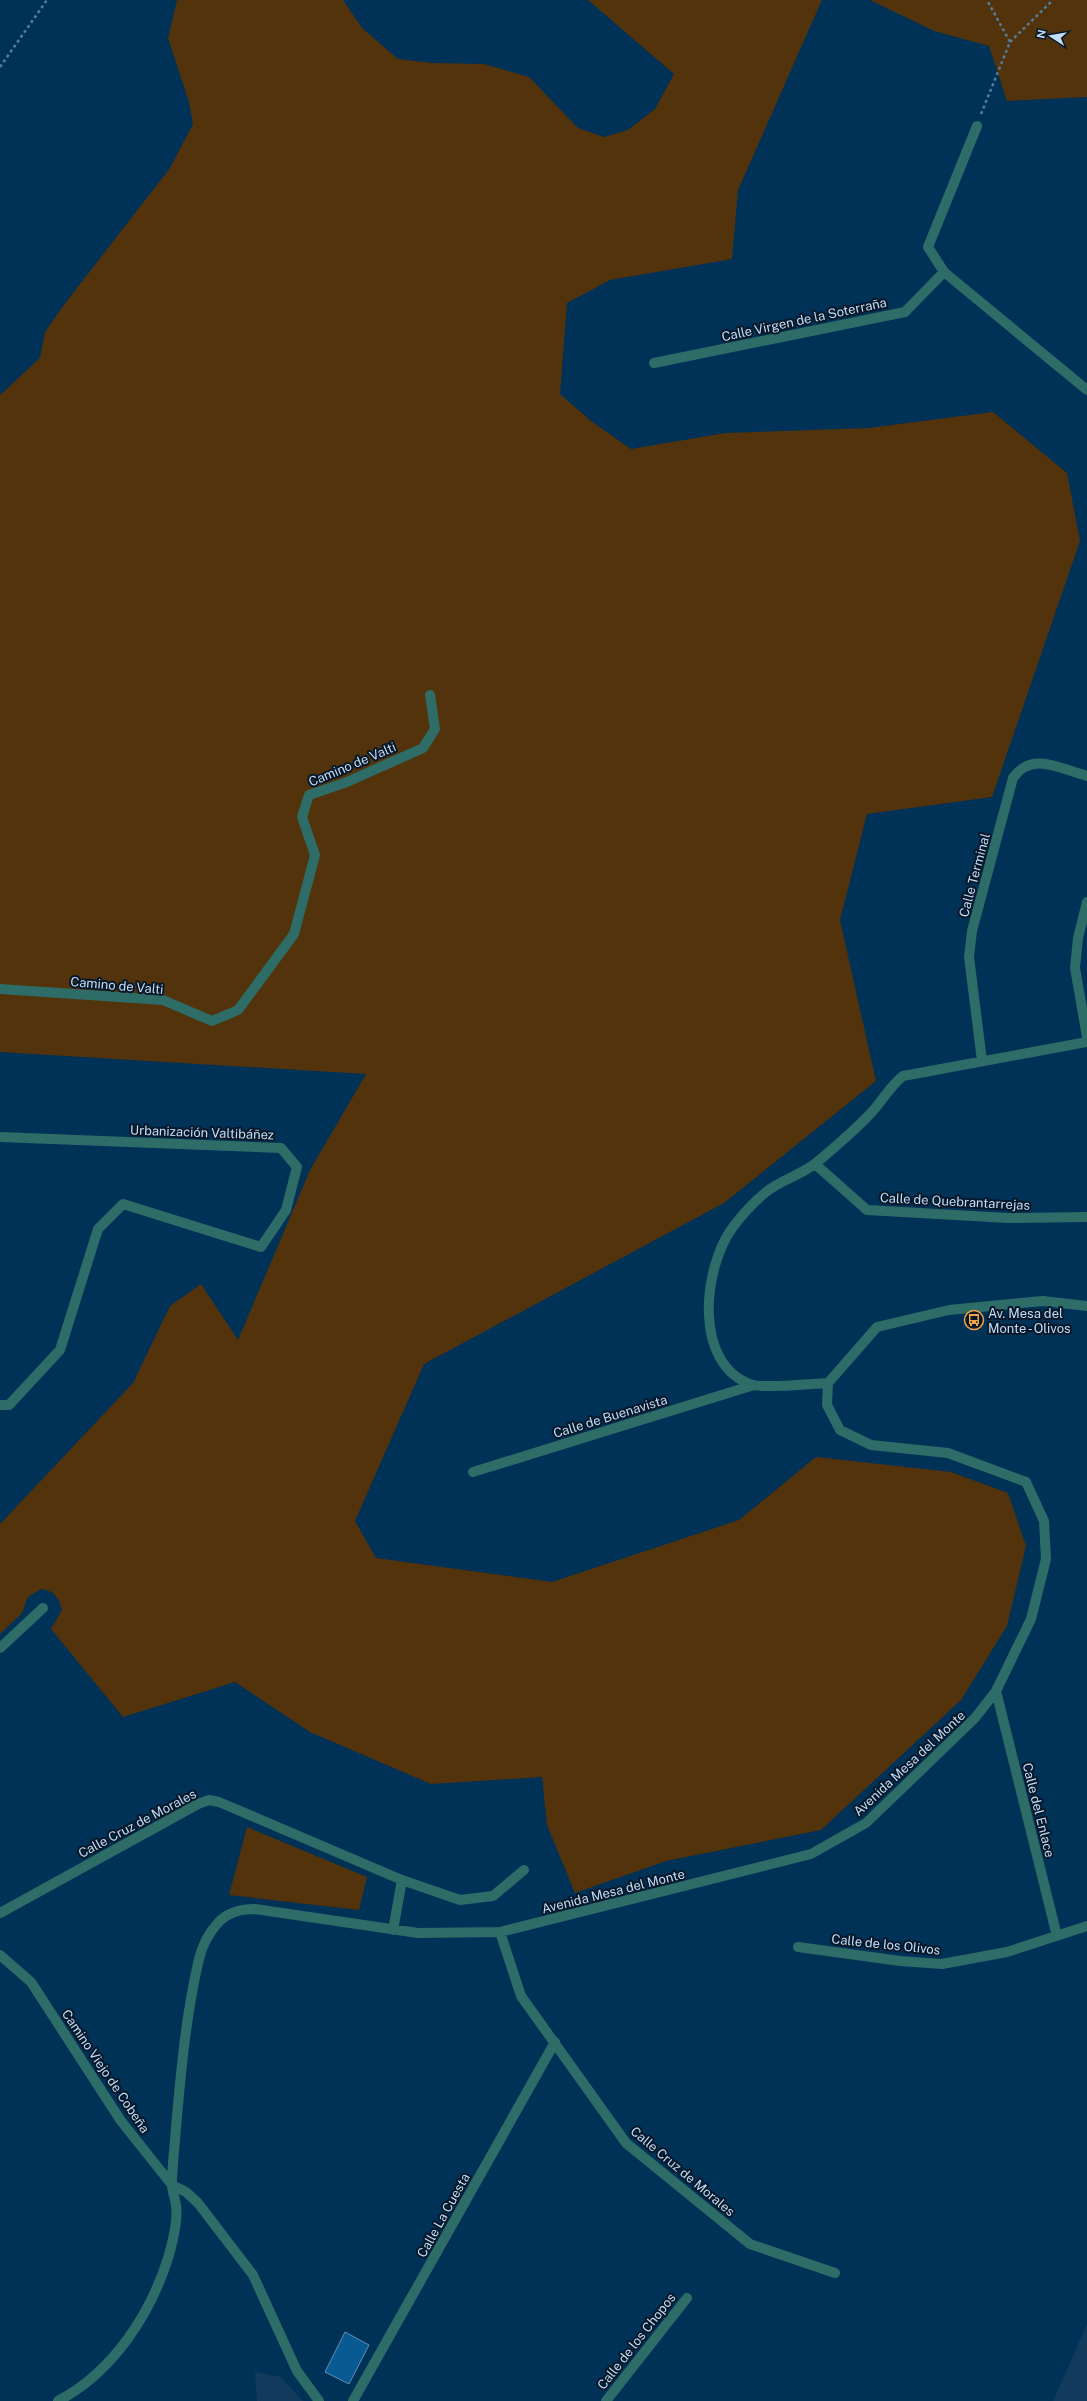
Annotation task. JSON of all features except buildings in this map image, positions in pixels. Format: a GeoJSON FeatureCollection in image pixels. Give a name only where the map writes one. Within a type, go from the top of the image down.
{"type":"FeatureCollection","features":[{"type":"Feature","properties":{"kind":"street"},"geometry":{"type":"LineString","coordinates":[[977,126],[928,247],[944,272],[1087,390]]}},
{"type":"Feature","properties":{"kind":"street","name":"Calle Virgen de la Soterraña"},"geometry":{"type":"LineString","coordinates":[[654,363],[905,312],[944,272]]}},
{"type":"Feature","properties":{"kind":"street","name":"Camino de Valti"},"geometry":{"type":"LineString","coordinates":[[0,989],[162,1000],[212,1021],[238,1010],[294,934],[315,855],[302,817],[309,795],[347,782],[423,748],[435,729],[430,695]]}},
{"type":"Feature","properties":{"kind":"street","name":"Calle Terminal"},"geometry":{"type":"LineString","coordinates":[[982,1061],[969,957],[972,931],[1013,778],[1020,769],[1028,764],[1037,762],[1087,776]]}},
{"type":"Feature","properties":{"kind":"street"},"geometry":{"type":"LineString","coordinates":[[1087,902],[1078,938],[1075,968],[1087,1037]]}},
{"type":"Feature","properties":{"kind":"street"},"geometry":{"type":"LineString","coordinates":[[1087,1042],[903,1076],[893,1084],[870,1114],[815,1164],[766,1192],[733,1227],[718,1253],[710,1288],[708,1320],[720,1359],[738,1377],[754,1385],[828,1383],[877,1327],[949,1310],[1042,1301],[1087,1306]]}},
{"type":"Feature","properties":{"kind":"street","name":"Urbanización Valtibáñez"},"geometry":{"type":"LineString","coordinates":[[0,1137],[281,1148],[297,1167],[286,1210],[262,1247],[123,1204],[98,1228],[60,1350],[9,1405],[0,1405]]}},
{"type":"Feature","properties":{"kind":"street","name":"Calle de Quebrantarrejas"},"geometry":{"type":"LineString","coordinates":[[815,1164],[867,1210],[1008,1218],[1087,1217]]}},
{"type":"Feature","properties":{"kind":"street","name":"Avenida Mesa del Monte"},"geometry":{"type":"LineString","coordinates":[[172,2184],[181,2067],[200,1958],[217,1924],[228,1914],[241,1909],[255,1908],[418,1933],[500,1932],[811,1854],[866,1823],[975,1718],[996,1691],[1031,1619],[1046,1559],[1044,1521],[1026,1482],[948,1453],[871,1445],[840,1430],[827,1405],[828,1383]]}},
{"type":"Feature","properties":{"kind":"street","name":"Calle de Buenavista"},"geometry":{"type":"LineString","coordinates":[[473,1472],[754,1385]]}},
{"type":"Feature","properties":{"kind":"street"},"geometry":{"type":"LineString","coordinates":[[0,1648],[43,1608]]}},
{"type":"Feature","properties":{"kind":"street","name":"Calle del Enlace"},"geometry":{"type":"LineString","coordinates":[[996,1691],[1057,1936]]}},
{"type":"Feature","properties":{"kind":"street","name":"Calle Cruz de Morales"},"geometry":{"type":"LineString","coordinates":[[0,1913],[198,1804],[209,1800],[219,1802],[402,1880],[460,1900],[493,1896],[524,1870]]}},
{"type":"Feature","properties":{"kind":"street"},"geometry":{"type":"LineString","coordinates":[[393,1930],[402,1880]]}},
{"type":"Feature","properties":{"kind":"street","name":"Calle de los Olivos"},"geometry":{"type":"LineString","coordinates":[[798,1947],[900,1961],[942,1964],[1007,1952],[1087,1926]]}},
{"type":"Feature","properties":{"kind":"street","name":"Calle Cruz de Morales"},"geometry":{"type":"LineString","coordinates":[[500,1932],[521,1996],[626,2143],[750,2244],[835,2273]]}},
{"type":"Feature","properties":{"kind":"street","name":"Camino Viejo de Cobeña"},"geometry":{"type":"LineString","coordinates":[[0,1955],[31,1982],[121,2121],[172,2184],[186,2192],[198,2203],[253,2275],[297,2371],[319,2401]]}},
{"type":"Feature","properties":{"kind":"street","name":"Calle La Cuesta"},"geometry":{"type":"LineString","coordinates":[[353,2401],[555,2042]]}},
{"type":"Feature","properties":{"kind":"street"},"geometry":{"type":"LineString","coordinates":[[58,2401],[83,2385],[110,2362],[138,2323],[157,2286],[169,2255],[176,2220],[176,2205],[172,2184]]}},
{"type":"Feature","properties":{"kind":"street","name":"Calle de los Chopos"},"geometry":{"type":"LineString","coordinates":[[606,2401],[687,2298]]}},
{"type":"Feature","properties":{"kind":"path"},"geometry":{"type":"LineString","coordinates":[[0,68],[47,0]]}},
{"type":"Feature","properties":{"kind":"path"},"geometry":{"type":"LineString","coordinates":[[987,0],[1010,42]]}},
{"type":"Feature","properties":{"kind":"path"},"geometry":{"type":"LineString","coordinates":[[977,126],[1010,42],[1054,0]]}},
{"type":"Feature","properties":{"kind":"shaded area"},"geometry":{"type":"Polygon","coordinates":[[[177,0],[343,0],[362,28],[398,59],[433,63],[484,64],[529,77],[578,128],[604,137],[628,130],[655,109],[674,74],[588,0],[822,0],[738,190],[732,259],[610,280],[567,303],[560,394],[591,421],[631,449],[725,433],[869,428],[993,412],[1067,473],[1080,541],[992,797],[867,814],[840,920],[876,1081],[724,1203],[424,1364],[355,1521],[376,1558],[552,1582],[739,1520],[816,1457],[951,1472],[1008,1493],[1026,1546],[1007,1626],[961,1700],[821,1830],[666,1861],[575,1893],[547,1825],[542,1777],[431,1784],[310,1732],[235,1682],[123,1717],[51,1629],[62,1610],[55,1595],[46,1590],[41,1589],[28,1597],[22,1613],[0,1634],[0,1524],[133,1383],[170,1306],[201,1284],[238,1340],[310,1170],[366,1074],[0,1052],[0,395],[40,358],[45,332],[63,306],[170,168],[193,124],[189,102],[168,38],[177,0]]]}},
{"type":"Feature","properties":{"kind":"shaded area"},"geometry":{"type":"Polygon","coordinates":[[[870,0],[1087,0],[1087,97],[1007,101],[989,46],[934,31],[870,0]]]}},
{"type":"Feature","properties":{"kind":"shaded area"},"geometry":{"type":"Polygon","coordinates":[[[247,1827],[367,1877],[359,1910],[229,1895],[247,1827]]]}},
{"type":"Feature","properties":{"kind":"shaded area"},"geometry":{"type":"Polygon","coordinates":[[[1087,2324],[1087,2401],[1053,2401],[1087,2324]]]}},
{"type":"Feature","properties":{"kind":"shaded area"},"geometry":{"type":"Polygon","coordinates":[[[255,2372],[281,2377],[303,2401],[257,2401],[255,2372]]]}},
{"type":"Feature","properties":{"kind":"place","name":"Av. Mesa del Monte - Olivos"},"geometry":{"type":"Point","coordinates":[974,1320]}}]}
